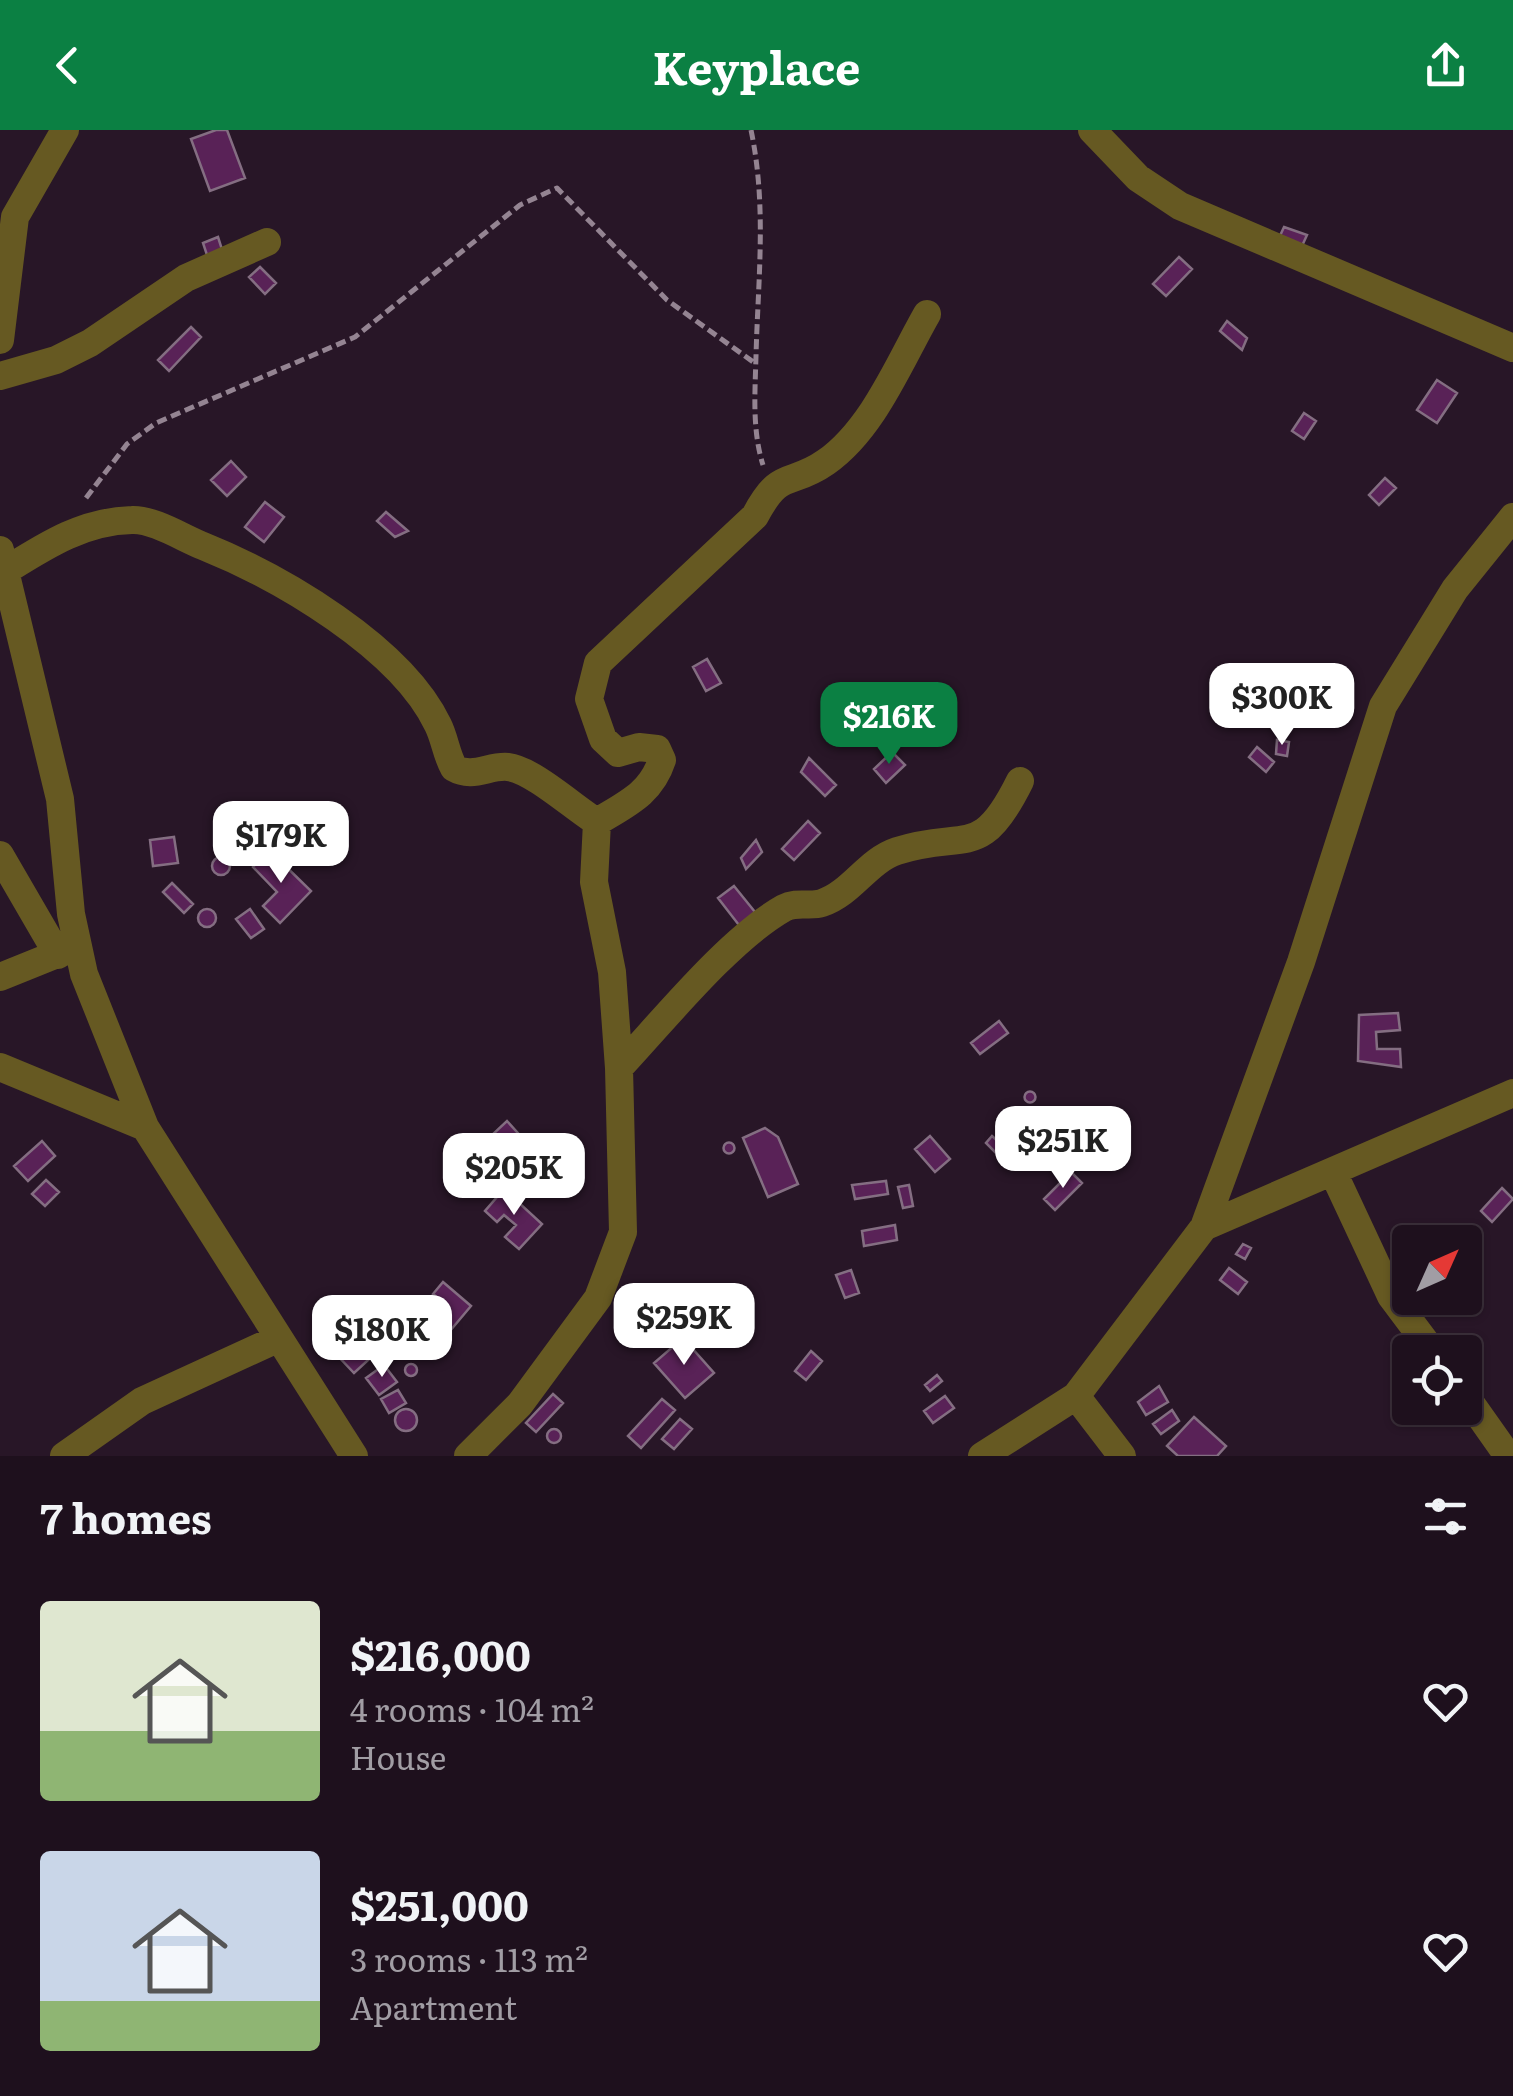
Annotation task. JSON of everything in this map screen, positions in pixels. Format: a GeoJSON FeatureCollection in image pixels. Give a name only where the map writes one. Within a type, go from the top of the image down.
{"type":"FeatureCollection","features":[{"type":"Feature","properties":{"kind":"street"},"geometry":{"type":"LineString","coordinates":[[0,340],[15,217],[65,130]]}},
{"type":"Feature","properties":{"kind":"street"},"geometry":{"type":"LineString","coordinates":[[1092,130],[1138,178],[1180,206],[1513,348]]}},
{"type":"Feature","properties":{"kind":"street"},"geometry":{"type":"LineString","coordinates":[[0,376],[56,360],[90,343],[186,278],[268,242]]}},
{"type":"Feature","properties":{"kind":"street"},"geometry":{"type":"LineString","coordinates":[[597,822],[644,794],[656,779],[662,760],[658,749],[639,747],[618,753],[603,739],[590,699],[598,663],[754,516],[770,487],[826,462],[865,423],[927,314]]}},
{"type":"Feature","properties":{"kind":"street"},"geometry":{"type":"LineString","coordinates":[[982,1456],[1076,1396],[1204,1226],[1301,962],[1383,706],[1454,589],[1513,517]]}},
{"type":"Feature","properties":{"kind":"street"},"geometry":{"type":"LineString","coordinates":[[68,950],[60,799],[3,561],[99,523],[137,519],[258,568],[361,636],[413,690],[438,724],[454,768],[463,773],[508,767],[534,778],[597,822]]}},
{"type":"Feature","properties":{"kind":"street"},"geometry":{"type":"LineString","coordinates":[[619,1068],[710,969],[785,908],[801,902],[819,904],[864,876],[876,860],[900,850],[978,836],[1002,818],[1020,781]]}},
{"type":"Feature","properties":{"kind":"street"},"geometry":{"type":"LineString","coordinates":[[468,1456],[520,1404],[598,1298],[623,1232],[612,972],[594,882],[597,822]]}},
{"type":"Feature","properties":{"kind":"street"},"geometry":{"type":"LineString","coordinates":[[0,855],[84,974],[146,1126],[354,1456]]}},
{"type":"Feature","properties":{"kind":"street"},"geometry":{"type":"LineString","coordinates":[[0,976],[68,950]]}},
{"type":"Feature","properties":{"kind":"street"},"geometry":{"type":"LineString","coordinates":[[0,1067],[146,1126]]}},
{"type":"Feature","properties":{"kind":"street"},"geometry":{"type":"LineString","coordinates":[[1204,1226],[1513,1093]]}},
{"type":"Feature","properties":{"kind":"street"},"geometry":{"type":"LineString","coordinates":[[1333,1172],[1391,1296],[1420,1335]]}},
{"type":"Feature","properties":{"kind":"street"},"geometry":{"type":"LineString","coordinates":[[64,1456],[142,1401],[277,1339]]}},
{"type":"Feature","properties":{"kind":"street"},"geometry":{"type":"LineString","coordinates":[[1076,1396],[1122,1456]]}},
{"type":"Feature","properties":{"kind":"street"},"geometry":{"type":"LineString","coordinates":[[1482,1419],[1508,1456]]}},
{"type":"Feature","properties":{"kind":"path"},"geometry":{"type":"LineString","coordinates":[[751,130],[760,174],[762,230],[755,428],[770,487]]}},
{"type":"Feature","properties":{"kind":"path"},"geometry":{"type":"LineString","coordinates":[[66,536],[94,483],[127,444],[156,423],[355,337],[542,192],[558,188],[667,300],[756,364]]}},
{"type":"Feature","properties":{"kind":"building"},"geometry":{"type":"Polygon","coordinates":[[[227,130],[245,178],[210,191],[191,139],[227,130]]]}},
{"type":"Feature","properties":{"kind":"building"},"geometry":{"type":"Polygon","coordinates":[[[1284,227],[1307,235],[1302,246],[1279,238],[1284,227]]]}},
{"type":"Feature","properties":{"kind":"building"},"geometry":{"type":"Polygon","coordinates":[[[218,237],[225,259],[210,264],[203,243],[218,237]]]}},
{"type":"Feature","properties":{"kind":"building"},"geometry":{"type":"Polygon","coordinates":[[[1179,257],[1192,269],[1166,296],[1153,284],[1179,257]]]}},
{"type":"Feature","properties":{"kind":"building"},"geometry":{"type":"Polygon","coordinates":[[[260,267],[276,283],[265,294],[249,277],[260,267]]]}},
{"type":"Feature","properties":{"kind":"building"},"geometry":{"type":"Polygon","coordinates":[[[1227,321],[1247,338],[1242,350],[1220,331],[1227,321]]]}},
{"type":"Feature","properties":{"kind":"building"},"geometry":{"type":"Polygon","coordinates":[[[191,327],[201,337],[169,371],[158,360],[191,327]]]}},
{"type":"Feature","properties":{"kind":"building"},"geometry":{"type":"Polygon","coordinates":[[[1437,380],[1457,393],[1437,423],[1417,410],[1437,380]]]}},
{"type":"Feature","properties":{"kind":"building"},"geometry":{"type":"Polygon","coordinates":[[[1304,413],[1316,421],[1304,439],[1292,431],[1304,413]]]}},
{"type":"Feature","properties":{"kind":"building"},"geometry":{"type":"Polygon","coordinates":[[[231,461],[246,477],[227,496],[211,480],[231,461]]]}},
{"type":"Feature","properties":{"kind":"building"},"geometry":{"type":"Polygon","coordinates":[[[1385,478],[1396,488],[1379,505],[1369,495],[1385,478]]]}},
{"type":"Feature","properties":{"kind":"building"},"geometry":{"type":"Polygon","coordinates":[[[265,502],[284,517],[264,542],[245,527],[265,502]]]}},
{"type":"Feature","properties":{"kind":"building"},"geometry":{"type":"Polygon","coordinates":[[[386,512],[408,531],[395,537],[377,521],[386,512]]]}},
{"type":"Feature","properties":{"kind":"building"},"geometry":{"type":"Polygon","coordinates":[[[707,659],[721,683],[706,691],[693,667],[707,659]]]}},
{"type":"Feature","properties":{"kind":"building"},"geometry":{"type":"Polygon","coordinates":[[[1277,740],[1289,742],[1287,756],[1276,754],[1277,740]]]}},
{"type":"Feature","properties":{"kind":"building"},"geometry":{"type":"Polygon","coordinates":[[[1257,747],[1274,762],[1266,772],[1249,757],[1257,747]]]}},
{"type":"Feature","properties":{"kind":"building"},"geometry":{"type":"Polygon","coordinates":[[[892,752],[905,765],[886,783],[874,769],[892,752]]]}},
{"type":"Feature","properties":{"kind":"building"},"geometry":{"type":"Polygon","coordinates":[[[809,758],[836,785],[825,796],[801,772],[809,758]]]}},
{"type":"Feature","properties":{"kind":"building"},"geometry":{"type":"Polygon","coordinates":[[[808,821],[820,833],[794,860],[782,849],[808,821]]]}},
{"type":"Feature","properties":{"kind":"building"},"geometry":{"type":"Polygon","coordinates":[[[174,837],[178,863],[153,866],[150,840],[174,837]]]}},
{"type":"Feature","properties":{"kind":"building"},"geometry":{"type":"Polygon","coordinates":[[[756,840],[762,852],[746,869],[741,858],[756,840]]]}},
{"type":"Feature","properties":{"kind":"building"},"geometry":{"type":"Polygon","coordinates":[[[269,850],[311,891],[280,923],[263,906],[277,892],[253,867],[269,850]]]}},
{"type":"Feature","properties":{"kind":"building"},"geometry":{"type":"Polygon","coordinates":[[[221,857],[230,866],[221,875],[212,866],[221,857]]]}},
{"type":"Feature","properties":{"kind":"building"},"geometry":{"type":"Polygon","coordinates":[[[172,883],[193,904],[184,913],[163,892],[172,883]]]}},
{"type":"Feature","properties":{"kind":"building"},"geometry":{"type":"Polygon","coordinates":[[[734,886],[755,912],[742,929],[718,898],[734,886]]]}},
{"type":"Feature","properties":{"kind":"building"},"geometry":{"type":"Polygon","coordinates":[[[207,909],[216,918],[207,927],[198,918],[207,909]]]}},
{"type":"Feature","properties":{"kind":"building"},"geometry":{"type":"Polygon","coordinates":[[[250,909],[264,929],[251,938],[236,919],[250,909]]]}},
{"type":"Feature","properties":{"kind":"building"},"geometry":{"type":"Polygon","coordinates":[[[1398,1013],[1400,1030],[1376,1032],[1377,1049],[1400,1049],[1401,1067],[1358,1061],[1359,1015],[1398,1013]]]}},
{"type":"Feature","properties":{"kind":"building"},"geometry":{"type":"Polygon","coordinates":[[[999,1021],[1008,1033],[980,1054],[971,1043],[999,1021]]]}},
{"type":"Feature","properties":{"kind":"building"},"geometry":{"type":"Polygon","coordinates":[[[1030,1091],[1036,1097],[1030,1103],[1024,1097],[1030,1091]]]}},
{"type":"Feature","properties":{"kind":"building"},"geometry":{"type":"Polygon","coordinates":[[[1021,1115],[1033,1124],[1026,1134],[1014,1124],[1021,1115]]]}},
{"type":"Feature","properties":{"kind":"building"},"geometry":{"type":"Polygon","coordinates":[[[507,1121],[525,1141],[510,1156],[492,1135],[507,1121]]]}},
{"type":"Feature","properties":{"kind":"building"},"geometry":{"type":"Polygon","coordinates":[[[765,1128],[778,1137],[798,1184],[768,1197],[743,1138],[765,1128]]]}},
{"type":"Feature","properties":{"kind":"building"},"geometry":{"type":"Polygon","coordinates":[[[930,1136],[950,1159],[935,1172],[915,1149],[930,1136]]]}},
{"type":"Feature","properties":{"kind":"building"},"geometry":{"type":"Polygon","coordinates":[[[992,1136],[1001,1144],[995,1152],[986,1143],[992,1136]]]}},
{"type":"Feature","properties":{"kind":"building"},"geometry":{"type":"Polygon","coordinates":[[[42,1141],[55,1156],[28,1181],[14,1166],[42,1141]]]}},
{"type":"Feature","properties":{"kind":"building"},"geometry":{"type":"Polygon","coordinates":[[[729,1142],[735,1148],[729,1154],[723,1148],[729,1142]]]}},
{"type":"Feature","properties":{"kind":"building"},"geometry":{"type":"Polygon","coordinates":[[[1071,1172],[1082,1183],[1055,1210],[1044,1199],[1071,1172]]]}},
{"type":"Feature","properties":{"kind":"building"},"geometry":{"type":"Polygon","coordinates":[[[46,1180],[59,1192],[45,1206],[32,1194],[46,1180]]]}},
{"type":"Feature","properties":{"kind":"building"},"geometry":{"type":"Polygon","coordinates":[[[886,1181],[888,1194],[855,1199],[852,1185],[886,1181]]]}},
{"type":"Feature","properties":{"kind":"building"},"geometry":{"type":"Polygon","coordinates":[[[909,1185],[913,1206],[903,1208],[898,1187],[909,1185]]]}},
{"type":"Feature","properties":{"kind":"building"},"geometry":{"type":"Polygon","coordinates":[[[1502,1188],[1513,1199],[1492,1222],[1481,1211],[1502,1188]]]}},
{"type":"Feature","properties":{"kind":"building"},"geometry":{"type":"Polygon","coordinates":[[[504,1189],[542,1224],[519,1249],[505,1237],[516,1225],[504,1215],[497,1222],[485,1211],[504,1189]]]}},
{"type":"Feature","properties":{"kind":"building"},"geometry":{"type":"Polygon","coordinates":[[[895,1225],[897,1240],[864,1246],[862,1231],[895,1225]]]}},
{"type":"Feature","properties":{"kind":"building"},"geometry":{"type":"Polygon","coordinates":[[[1243,1244],[1251,1248],[1245,1259],[1236,1254],[1243,1244]]]}},
{"type":"Feature","properties":{"kind":"building"},"geometry":{"type":"Polygon","coordinates":[[[1229,1268],[1247,1282],[1238,1294],[1220,1280],[1229,1268]]]}},
{"type":"Feature","properties":{"kind":"building"},"geometry":{"type":"Polygon","coordinates":[[[851,1270],[859,1293],[845,1298],[836,1275],[851,1270]]]}},
{"type":"Feature","properties":{"kind":"building"},"geometry":{"type":"Polygon","coordinates":[[[443,1282],[471,1306],[444,1338],[431,1327],[449,1307],[433,1294],[443,1282]]]}},
{"type":"Feature","properties":{"kind":"building"},"geometry":{"type":"Polygon","coordinates":[[[646,1294],[669,1321],[651,1337],[627,1309],[646,1294]]]}},
{"type":"Feature","properties":{"kind":"building"},"geometry":{"type":"Polygon","coordinates":[[[372,1322],[389,1341],[354,1373],[337,1355],[372,1322]]]}},
{"type":"Feature","properties":{"kind":"building"},"geometry":{"type":"Polygon","coordinates":[[[683,1338],[714,1373],[685,1398],[654,1363],[683,1338]]]}},
{"type":"Feature","properties":{"kind":"building"},"geometry":{"type":"Polygon","coordinates":[[[811,1351],[822,1361],[806,1380],[795,1371],[811,1351]]]}},
{"type":"Feature","properties":{"kind":"building"},"geometry":{"type":"Polygon","coordinates":[[[411,1364],[417,1370],[411,1376],[405,1370],[411,1364]]]}},
{"type":"Feature","properties":{"kind":"building"},"geometry":{"type":"Polygon","coordinates":[[[384,1365],[397,1382],[379,1395],[366,1378],[384,1365]]]}},
{"type":"Feature","properties":{"kind":"building"},"geometry":{"type":"Polygon","coordinates":[[[937,1375],[942,1381],[930,1391],[925,1385],[937,1375]]]}},
{"type":"Feature","properties":{"kind":"building"},"geometry":{"type":"Polygon","coordinates":[[[1159,1386],[1168,1402],[1146,1415],[1138,1402],[1159,1386]]]}},
{"type":"Feature","properties":{"kind":"building"},"geometry":{"type":"Polygon","coordinates":[[[398,1390],[406,1403],[389,1413],[381,1399],[398,1390]]]}},
{"type":"Feature","properties":{"kind":"building"},"geometry":{"type":"Polygon","coordinates":[[[553,1394],[563,1403],[536,1432],[526,1423],[553,1394]]]}},
{"type":"Feature","properties":{"kind":"building"},"geometry":{"type":"Polygon","coordinates":[[[945,1396],[954,1408],[933,1423],[924,1411],[945,1396]]]}},
{"type":"Feature","properties":{"kind":"building"},"geometry":{"type":"Polygon","coordinates":[[[662,1399],[675,1410],[641,1448],[628,1436],[662,1399]]]}},
{"type":"Feature","properties":{"kind":"building"},"geometry":{"type":"Polygon","coordinates":[[[406,1409],[414,1412],[414,1428],[406,1431],[398,1428],[395,1420],[398,1412],[406,1409]]]}},
{"type":"Feature","properties":{"kind":"building"},"geometry":{"type":"Polygon","coordinates":[[[1172,1410],[1179,1421],[1161,1434],[1153,1424],[1172,1410]]]}},
{"type":"Feature","properties":{"kind":"building"},"geometry":{"type":"Polygon","coordinates":[[[1194,1417],[1226,1446],[1217,1456],[1178,1456],[1167,1446],[1194,1417]]]}},
{"type":"Feature","properties":{"kind":"building"},"geometry":{"type":"Polygon","coordinates":[[[680,1419],[692,1429],[674,1449],[662,1439],[680,1419]]]}},
{"type":"Feature","properties":{"kind":"building"},"geometry":{"type":"Polygon","coordinates":[[[554,1429],[561,1436],[554,1443],[547,1436],[554,1429]]]}}]}
